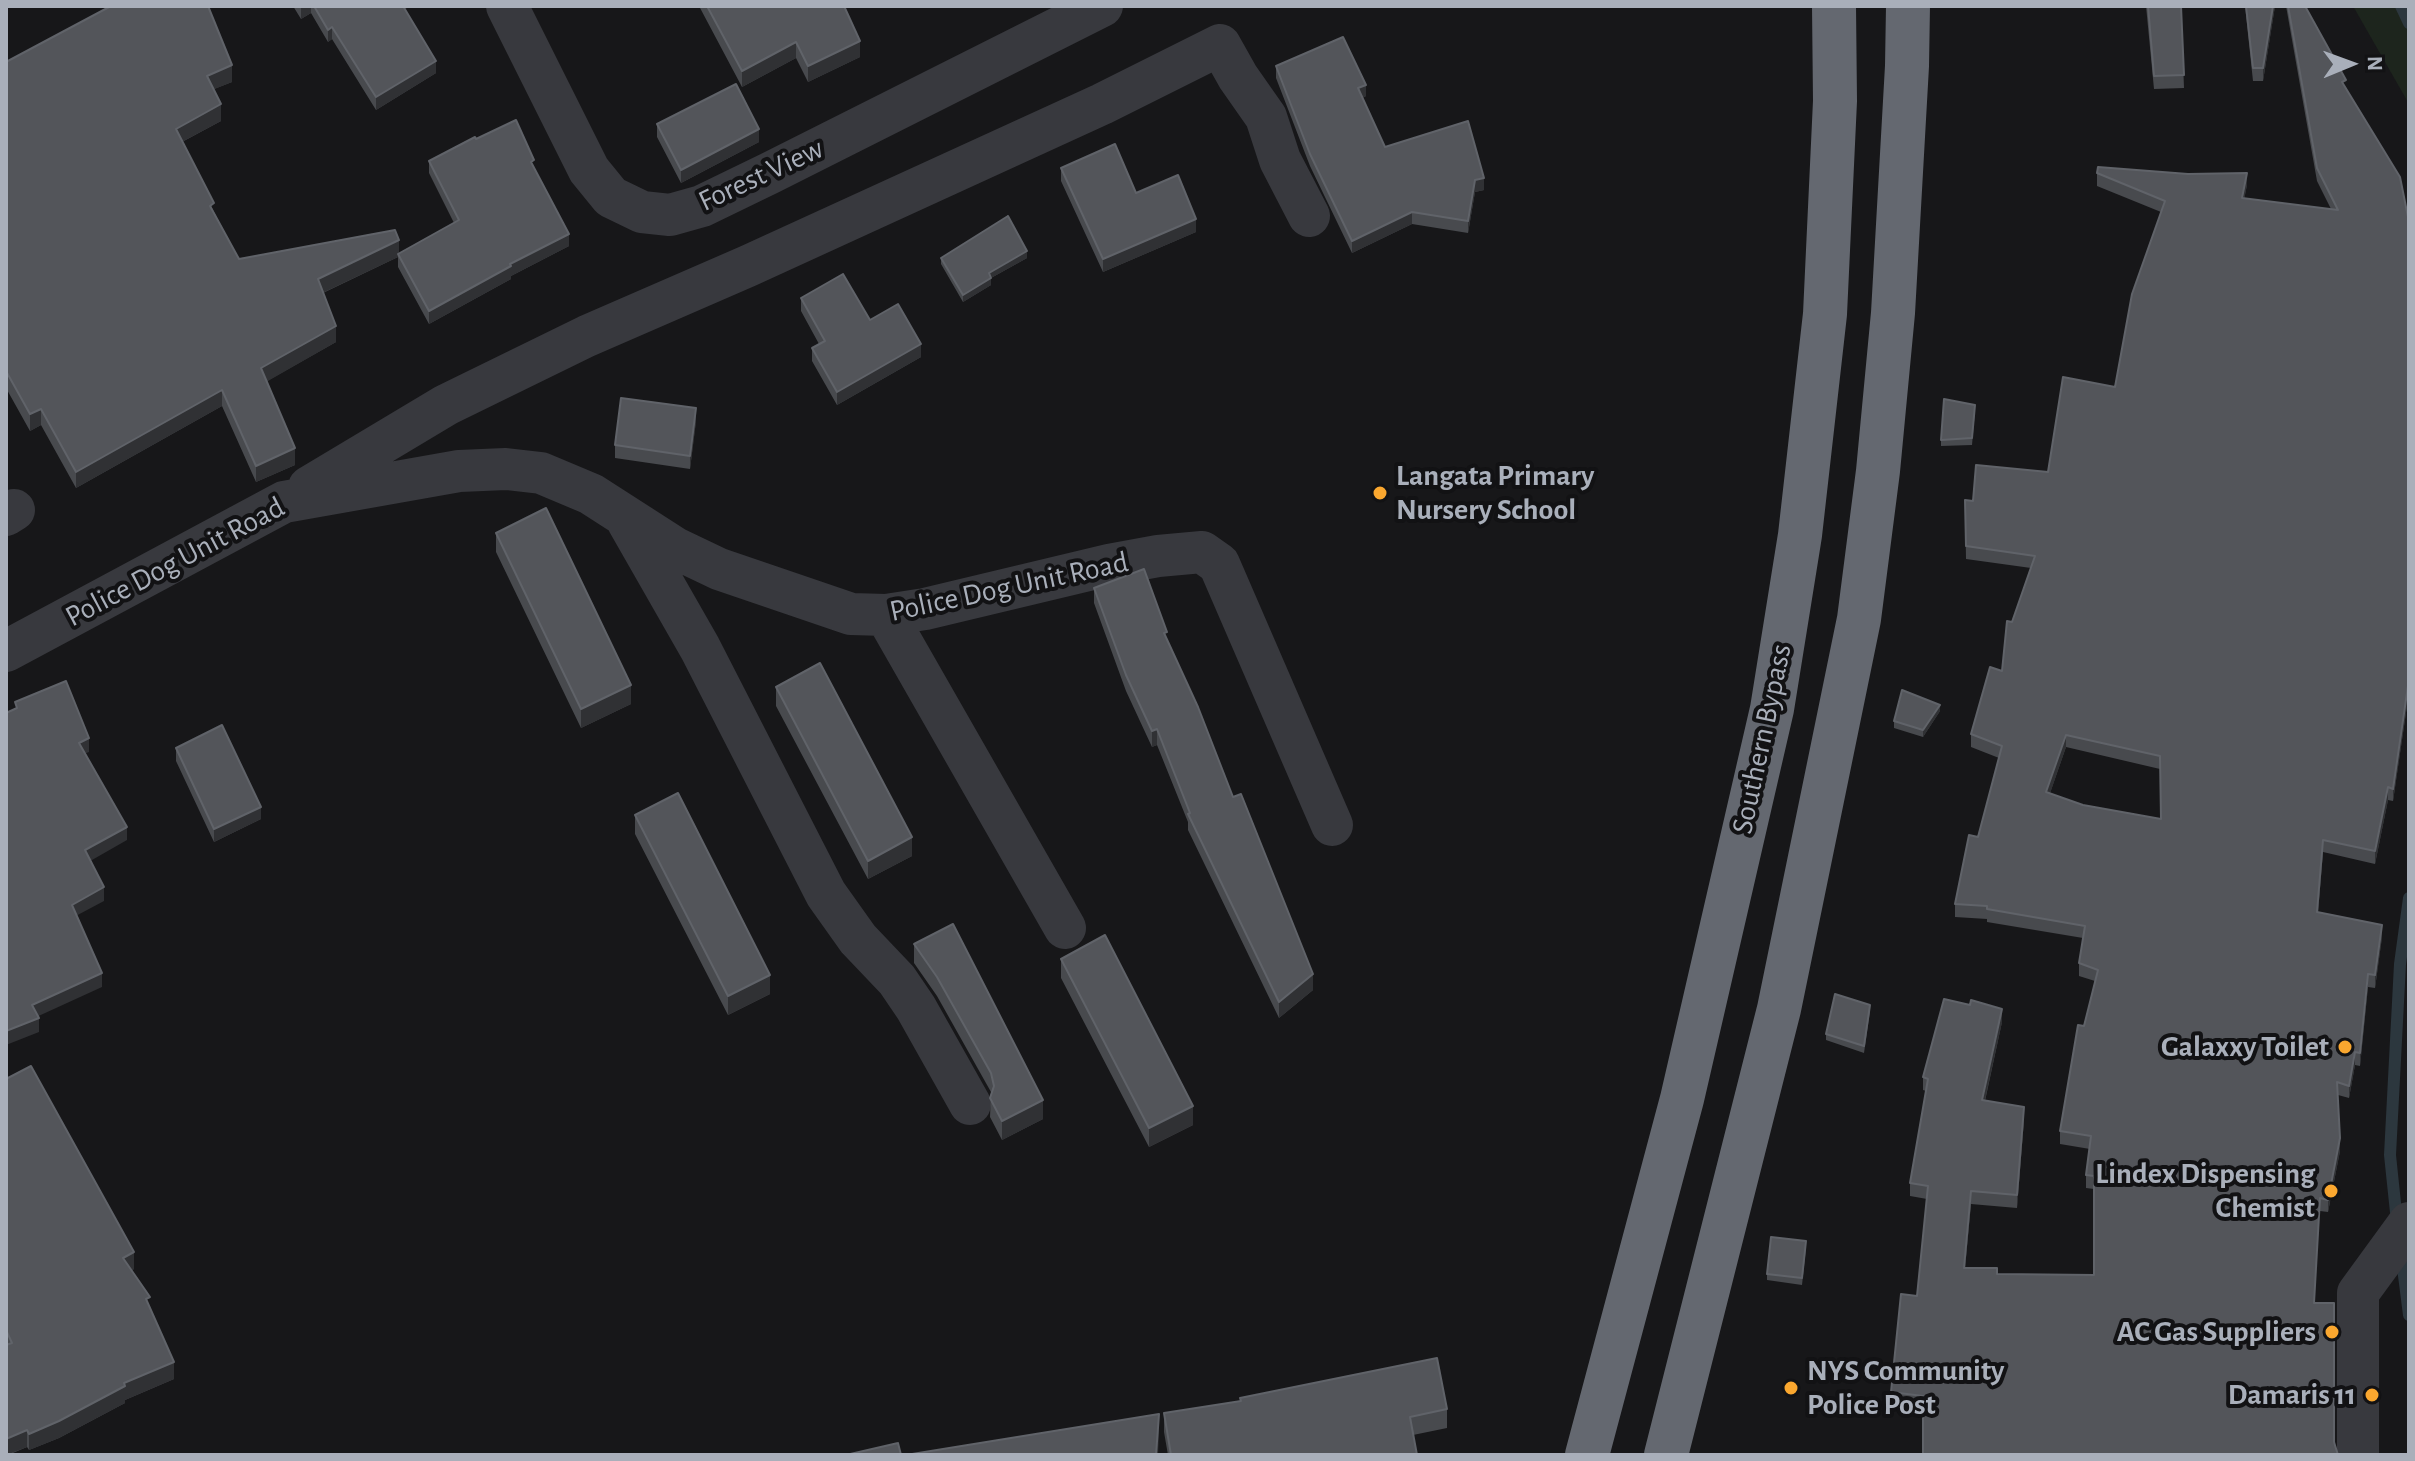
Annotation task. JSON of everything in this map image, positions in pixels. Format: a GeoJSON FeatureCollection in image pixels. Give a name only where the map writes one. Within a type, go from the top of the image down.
{"type":"FeatureCollection","features":[{"type":"Feature","properties":{"kind":"highway","name":"Southern Bypass"},"geometry":{"type":"LineString","coordinates":[[1587,1455],[1682,1099],[1772,709],[1800,535],[1825,314],[1835,101],[1834,6]]}},
{"type":"Feature","properties":{"kind":"highway"},"geometry":{"type":"LineString","coordinates":[[1666,1455],[1779,1009],[1859,619],[1878,471],[1893,313],[1908,6]]}},
{"type":"Feature","properties":{"kind":"street","name":"Forest View"},"geometry":{"type":"LineString","coordinates":[[507,6],[589,170],[611,197],[642,212],[670,215],[702,206],[1102,6]]}},
{"type":"Feature","properties":{"kind":"street"},"geometry":{"type":"LineString","coordinates":[[284,502],[446,405],[573,342],[748,266],[1102,104],[1220,45],[1266,117],[1280,160],[1309,216]]}},
{"type":"Feature","properties":{"kind":"street","name":"Police Dog Unit Road"},"geometry":{"type":"LineString","coordinates":[[6,651],[284,502],[459,471],[506,469],[541,473],[565,482],[623,514],[675,548],[719,569],[851,614],[886,615],[925,609],[1109,565],[1202,552],[1219,564],[1332,825]]}},
{"type":"Feature","properties":{"kind":"street"},"geometry":{"type":"LineString","coordinates":[[623,514],[700,648],[826,894],[858,939],[897,980],[970,1104]]}},
{"type":"Feature","properties":{"kind":"street"},"geometry":{"type":"LineString","coordinates":[[886,615],[1065,928]]}},
{"type":"Feature","properties":{"kind":"street"},"geometry":{"type":"LineString","coordinates":[[2358,1455],[2358,1293],[2409,1223]]}},
{"type":"Feature","properties":{"kind":"shaded area"},"geometry":{"type":"Polygon","coordinates":[[[2353,6],[2409,6],[2409,104],[2353,6]]]}},
{"type":"Feature","properties":{"kind":"building"},"geometry":{"type":"Polygon","coordinates":[[[111,6],[208,6],[232,65],[207,76],[221,104],[176,129],[214,203],[210,206],[239,259],[395,230],[399,240],[318,279],[336,326],[261,368],[295,448],[256,466],[222,390],[76,472],[41,409],[30,414],[6,371],[6,62],[111,6]]]}},
{"type":"Feature","properties":{"kind":"building"},"geometry":{"type":"Polygon","coordinates":[[[314,6],[403,6],[436,61],[376,97],[332,27],[328,30],[314,6]]]}},
{"type":"Feature","properties":{"kind":"building"},"geometry":{"type":"Polygon","coordinates":[[[707,6],[844,6],[860,41],[808,66],[796,42],[742,71],[707,6]]]}},
{"type":"Feature","properties":{"kind":"building"},"geometry":{"type":"Polygon","coordinates":[[[2148,6],[2181,6],[2184,75],[2154,76],[2148,6]]]}},
{"type":"Feature","properties":{"kind":"building"},"geometry":{"type":"Polygon","coordinates":[[[2246,6],[2273,6],[2263,68],[2253,68],[2246,6]]]}},
{"type":"Feature","properties":{"kind":"building"},"geometry":{"type":"Polygon","coordinates":[[[2288,6],[2305,6],[2346,80],[2342,82],[2400,177],[2409,222],[2409,679],[2393,789],[2388,787],[2375,851],[2323,840],[2317,912],[2382,925],[2375,975],[2368,974],[2360,1053],[2355,1052],[2349,1086],[2337,1082],[2340,1138],[2328,1200],[2320,1198],[2314,1303],[2334,1303],[2334,1442],[2338,1455],[1923,1455],[1923,1396],[1891,1392],[1901,1294],[1917,1296],[1928,1186],[1910,1183],[1928,1079],[1923,1077],[1944,999],[1970,1005],[1971,1000],[2002,1009],[1982,1100],[2024,1107],[2017,1195],[1971,1191],[1964,1268],[1997,1268],[1997,1274],[2094,1275],[2094,1176],[2086,1175],[2091,1136],[2060,1131],[2078,1025],[2084,1026],[2098,970],[2079,963],[2085,926],[1987,909],[1987,906],[1955,904],[1969,835],[1978,837],[2002,746],[1971,734],[1990,667],[2002,671],[2007,621],[2012,622],[2035,556],[1966,546],[1965,500],[1973,501],[1976,465],[2048,472],[2063,377],[2115,387],[2132,294],[2165,201],[2097,173],[2098,167],[2188,174],[2247,173],[2242,198],[2338,210],[2317,168],[2288,6]],[[2066,735],[2046,792],[2083,805],[2161,819],[2160,756],[2066,735]]]}},
{"type":"Feature","properties":{"kind":"building"},"geometry":{"type":"Polygon","coordinates":[[[1343,37],[1366,85],[1358,88],[1385,147],[1468,121],[1484,178],[1475,180],[1468,221],[1412,212],[1352,241],[1310,154],[1276,66],[1343,37]]]}},
{"type":"Feature","properties":{"kind":"building"},"geometry":{"type":"Polygon","coordinates":[[[736,84],[759,129],[681,170],[657,124],[736,84]]]}},
{"type":"Feature","properties":{"kind":"building"},"geometry":{"type":"Polygon","coordinates":[[[516,120],[534,160],[531,162],[569,234],[429,311],[398,254],[459,220],[429,161],[516,120]]]}},
{"type":"Feature","properties":{"kind":"building"},"geometry":{"type":"Polygon","coordinates":[[[1115,144],[1136,193],[1178,175],[1196,219],[1103,259],[1061,168],[1115,144]]]}},
{"type":"Feature","properties":{"kind":"building"},"geometry":{"type":"Polygon","coordinates":[[[1008,216],[1027,251],[989,273],[991,278],[963,295],[941,258],[1008,216]]]}},
{"type":"Feature","properties":{"kind":"building"},"geometry":{"type":"Polygon","coordinates":[[[843,274],[870,320],[898,304],[921,344],[837,392],[812,348],[825,341],[801,298],[843,274]]]}},
{"type":"Feature","properties":{"kind":"building"},"geometry":{"type":"Polygon","coordinates":[[[621,398],[696,408],[690,456],[615,445],[621,398]]]}},
{"type":"Feature","properties":{"kind":"building"},"geometry":{"type":"Polygon","coordinates":[[[1944,399],[1975,405],[1972,438],[1941,440],[1944,399]]]}},
{"type":"Feature","properties":{"kind":"building"},"geometry":{"type":"Polygon","coordinates":[[[546,508],[631,685],[581,709],[496,533],[546,508]]]}},
{"type":"Feature","properties":{"kind":"building"},"geometry":{"type":"Polygon","coordinates":[[[1144,569],[1167,632],[1164,633],[1198,707],[1233,797],[1241,794],[1313,974],[1279,1002],[1188,814],[1157,729],[1152,731],[1126,675],[1094,588],[1144,569]]]}},
{"type":"Feature","properties":{"kind":"building"},"geometry":{"type":"Polygon","coordinates":[[[820,663],[912,837],[868,861],[776,687],[820,663]]]}},
{"type":"Feature","properties":{"kind":"building"},"geometry":{"type":"Polygon","coordinates":[[[66,681],[89,738],[79,743],[127,827],[85,850],[104,887],[72,905],[102,973],[32,1005],[39,1018],[6,1031],[6,713],[17,708],[15,702],[66,681]]]}},
{"type":"Feature","properties":{"kind":"building"},"geometry":{"type":"Polygon","coordinates":[[[1902,690],[1940,705],[1923,730],[1894,721],[1902,690]]]}},
{"type":"Feature","properties":{"kind":"building"},"geometry":{"type":"Polygon","coordinates":[[[222,725],[261,807],[214,829],[176,748],[222,725]]]}},
{"type":"Feature","properties":{"kind":"building"},"geometry":{"type":"Polygon","coordinates":[[[678,793],[770,975],[728,996],[635,815],[678,793]]]}},
{"type":"Feature","properties":{"kind":"building"},"geometry":{"type":"Polygon","coordinates":[[[953,924],[1043,1100],[1002,1121],[990,1098],[994,1086],[991,1073],[937,977],[914,944],[953,924]]]}},
{"type":"Feature","properties":{"kind":"building"},"geometry":{"type":"Polygon","coordinates":[[[1105,935],[1193,1106],[1149,1128],[1061,959],[1105,935]]]}},
{"type":"Feature","properties":{"kind":"building"},"geometry":{"type":"Polygon","coordinates":[[[1835,994],[1870,1005],[1864,1046],[1826,1034],[1835,994]]]}},
{"type":"Feature","properties":{"kind":"building"},"geometry":{"type":"Polygon","coordinates":[[[31,1066],[134,1252],[123,1258],[150,1297],[146,1299],[174,1362],[124,1383],[125,1386],[59,1421],[29,1434],[27,1430],[6,1439],[6,1345],[12,1343],[6,1330],[6,1079],[31,1066]]]}},
{"type":"Feature","properties":{"kind":"building"},"geometry":{"type":"Polygon","coordinates":[[[1771,1237],[1806,1241],[1802,1278],[1767,1274],[1771,1237]]]}},
{"type":"Feature","properties":{"kind":"building"},"geometry":{"type":"Polygon","coordinates":[[[1437,1358],[1447,1409],[1410,1417],[1417,1455],[1171,1455],[1164,1413],[1241,1401],[1240,1398],[1437,1358]]]}},
{"type":"Feature","properties":{"kind":"building"},"geometry":{"type":"Polygon","coordinates":[[[1159,1414],[1156,1455],[906,1455],[1159,1414]]]}},
{"type":"Feature","properties":{"kind":"building"},"geometry":{"type":"Polygon","coordinates":[[[898,1443],[901,1455],[846,1455],[898,1443]]]}},
{"type":"Feature","properties":{"kind":"waterway"},"geometry":{"type":"LineString","coordinates":[[2401,6],[2409,23]]}},
{"type":"Feature","properties":{"kind":"waterway"},"geometry":{"type":"LineString","coordinates":[[2397,1222],[2390,1155],[2400,964],[2409,898]]}},
{"type":"Feature","properties":{"kind":"waterway"},"geometry":{"type":"LineString","coordinates":[[2401,1252],[2409,1315]]}},
{"type":"Feature","properties":{"kind":"place","name":"Langata Primary Nursery School"},"geometry":{"type":"Point","coordinates":[1380,493]}},
{"type":"Feature","properties":{"kind":"place","name":"Galaxxy Toilet"},"geometry":{"type":"Point","coordinates":[2345,1047]}},
{"type":"Feature","properties":{"kind":"place","name":"Lindex Dispensing Chemist"},"geometry":{"type":"Point","coordinates":[2331,1191]}},
{"type":"Feature","properties":{"kind":"place","name":"AC Gas Suppliers"},"geometry":{"type":"Point","coordinates":[2332,1332]}},
{"type":"Feature","properties":{"kind":"place","name":"NYS Community Police Post"},"geometry":{"type":"Point","coordinates":[1791,1388]}},
{"type":"Feature","properties":{"kind":"place","name":"Damaris 11"},"geometry":{"type":"Point","coordinates":[2372,1395]}}]}
